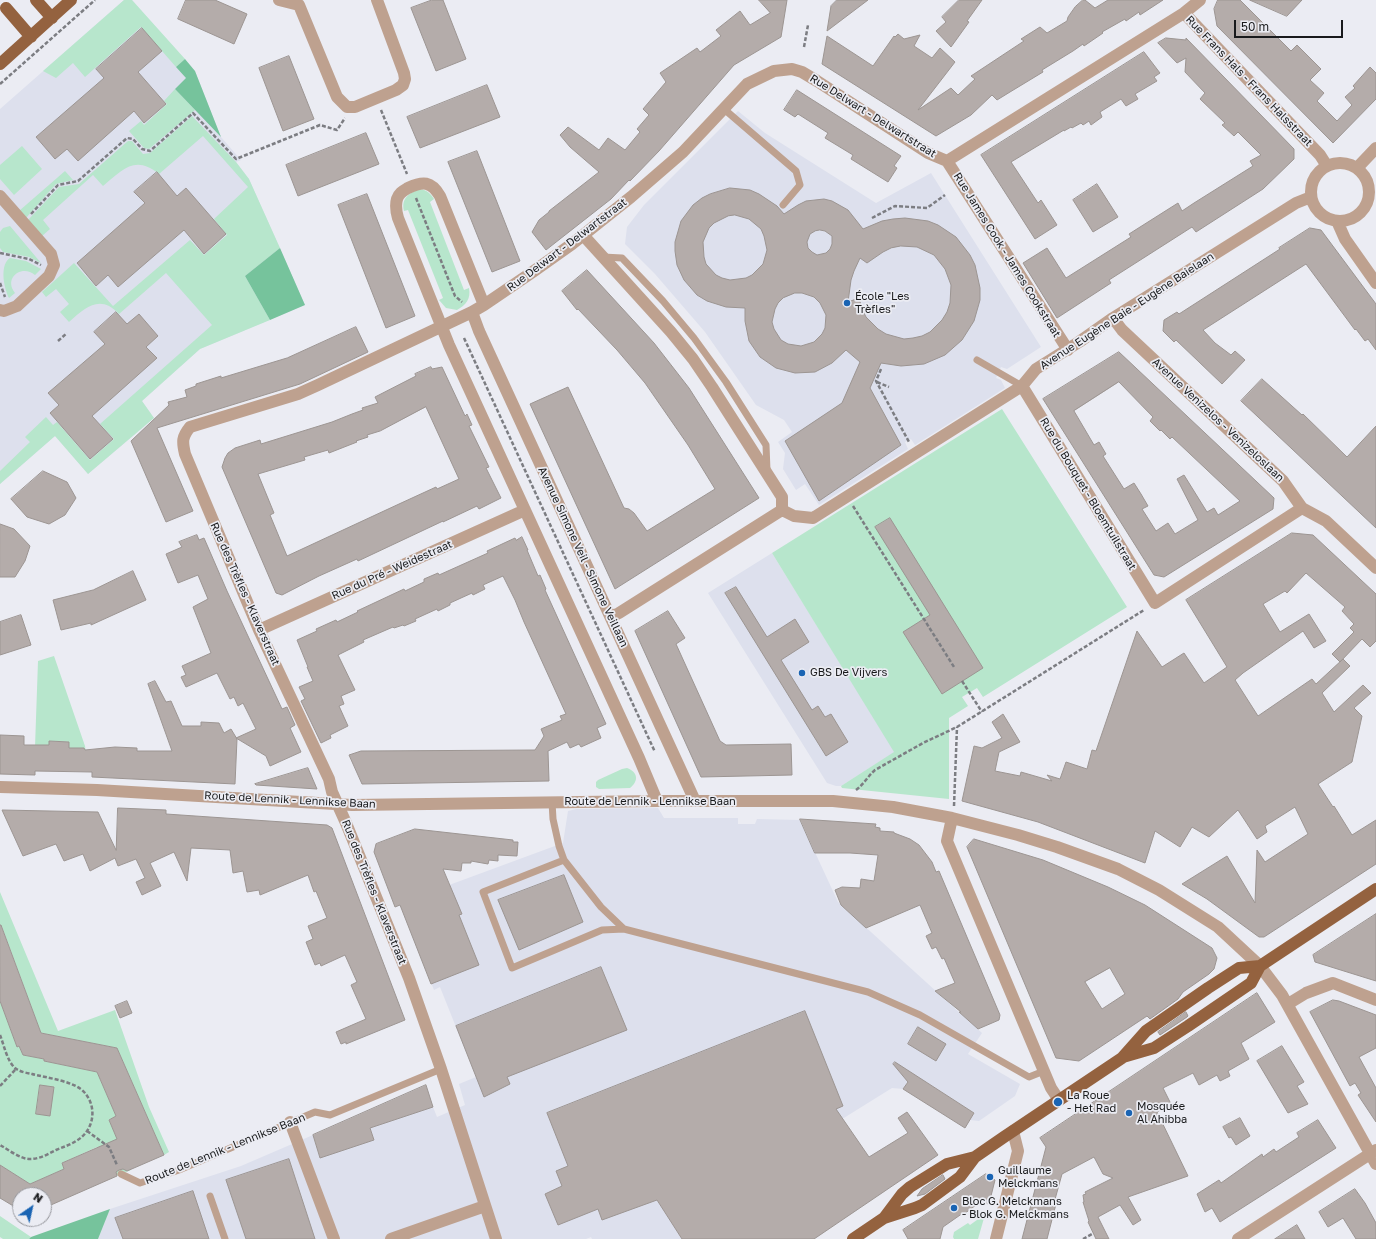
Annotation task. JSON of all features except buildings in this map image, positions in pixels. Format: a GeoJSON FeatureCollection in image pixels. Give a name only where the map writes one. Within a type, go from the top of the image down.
{"type":"FeatureCollection","features":[{"type":"Feature","properties":{"kind":"main road"},"geometry":{"type":"LineString","coordinates":[[36,0],[52,18]]}},
{"type":"Feature","properties":{"kind":"main road"},"geometry":{"type":"LineString","coordinates":[[0,64],[71,0]]}},
{"type":"Feature","properties":{"kind":"main road"},"geometry":{"type":"LineString","coordinates":[[7,7],[31,37]]}},
{"type":"Feature","properties":{"kind":"main road"},"geometry":{"type":"LineString","coordinates":[[884,1218],[902,1194],[910,1187],[948,1164],[974,1156],[1122,1058],[1146,1031],[1208,988],[1239,968],[1260,966],[1376,889]]}},
{"type":"Feature","properties":{"kind":"main road"},"geometry":{"type":"LineString","coordinates":[[1122,1058],[1154,1048],[1188,1026],[1251,983],[1260,966]]}},
{"type":"Feature","properties":{"kind":"main road"},"geometry":{"type":"LineString","coordinates":[[853,1239],[884,1218],[922,1205],[960,1177],[974,1156]]}},
{"type":"Feature","properties":{"kind":"street"},"geometry":{"type":"LineString","coordinates":[[279,0],[301,3],[337,97],[347,107],[355,107],[396,90],[403,85],[405,79],[377,0]]}},
{"type":"Feature","properties":{"kind":"street","name":"Rue Frans Hals - Frans Halsstraat"},"geometry":{"type":"LineString","coordinates":[[1200,0],[1184,13],[1320,155],[1328,166]]}},
{"type":"Feature","properties":{"kind":"street","name":"Rue Delwart - Delwartstraat"},"geometry":{"type":"LineString","coordinates":[[182,443],[185,434],[190,427],[298,394],[442,326],[468,308],[484,305],[583,235],[631,197],[683,152],[748,84],[774,71],[792,69],[802,72],[928,153],[947,160],[1184,13]]}},
{"type":"Feature","properties":{"kind":"street"},"geometry":{"type":"LineString","coordinates":[[1357,168],[1376,148]]}},
{"type":"Feature","properties":{"kind":"street","name":"Rue James Cook - James Cookstraat"},"geometry":{"type":"LineString","coordinates":[[947,160],[1068,350]]}},
{"type":"Feature","properties":{"kind":"street"},"geometry":{"type":"LineString","coordinates":[[1342,163],[1357,168],[1367,181],[1369,189],[1368,198],[1371,206],[1348,220],[1337,221],[1320,213],[1314,206],[1311,197],[1312,182],[1321,170],[1328,166],[1342,163]]}},
{"type":"Feature","properties":{"kind":"street"},"geometry":{"type":"LineString","coordinates":[[484,305],[440,196],[436,190],[431,186],[421,183],[404,190],[399,194],[395,206],[398,218],[449,345],[658,801]]}},
{"type":"Feature","properties":{"kind":"street"},"geometry":{"type":"LineString","coordinates":[[0,196],[24,222],[51,254],[54,260],[53,269],[49,276],[17,306],[4,311],[3,303]]}},
{"type":"Feature","properties":{"kind":"street","name":"Avenue Eugène Baie - Eugène Baielaan"},"geometry":{"type":"LineString","coordinates":[[782,510],[794,516],[811,519],[1022,386],[1036,370],[1068,350],[1113,318],[1296,203],[1311,197]]}},
{"type":"Feature","properties":{"kind":"street"},"geometry":{"type":"LineString","coordinates":[[1337,221],[1345,240],[1376,283]]}},
{"type":"Feature","properties":{"kind":"street"},"geometry":{"type":"LineString","coordinates":[[583,235],[671,332],[693,359],[768,473],[782,498],[782,510],[611,617]]}},
{"type":"Feature","properties":{"kind":"street","name":"Avenue Simone Veil - Simone Veillaan"},"geometry":{"type":"LineString","coordinates":[[468,308],[695,801]]}},
{"type":"Feature","properties":{"kind":"street","name":"Avenue Venizelos - Venizeloslaan"},"geometry":{"type":"LineString","coordinates":[[1113,318],[1122,330],[1284,481],[1302,508],[1326,521],[1376,568]]}},
{"type":"Feature","properties":{"kind":"street","name":"Rue du Bouquet - Bloemtuilstraat"},"geometry":{"type":"LineString","coordinates":[[1022,386],[1155,603]]}},
{"type":"Feature","properties":{"kind":"street","name":"Rue des Trèfles - Klaverstraat"},"geometry":{"type":"LineString","coordinates":[[182,443],[185,454],[259,630],[329,779],[332,792],[409,978],[441,1069],[496,1239]]}},
{"type":"Feature","properties":{"kind":"street"},"geometry":{"type":"LineString","coordinates":[[1155,603],[1302,508]]}},
{"type":"Feature","properties":{"kind":"street","name":"Rue du Pré - Weidestraat"},"geometry":{"type":"LineString","coordinates":[[259,630],[525,510]]}},
{"type":"Feature","properties":{"kind":"street","name":"Route de Lennik - Lennikse Baan"},"geometry":{"type":"LineString","coordinates":[[0,787],[113,791],[352,805],[658,801],[839,802],[893,807],[952,818],[1018,835],[1118,869],[1159,890],[1218,927],[1260,966],[1288,1004],[1374,1156]]}},
{"type":"Feature","properties":{"kind":"street"},"geometry":{"type":"LineString","coordinates":[[952,818],[947,841],[1051,1088],[1059,1100]]}},
{"type":"Feature","properties":{"kind":"street"},"geometry":{"type":"LineString","coordinates":[[1288,1004],[1306,993],[1333,983],[1376,1000]]}},
{"type":"Feature","properties":{"kind":"street"},"geometry":{"type":"LineString","coordinates":[[290,1122],[334,1239]]}},
{"type":"Feature","properties":{"kind":"street"},"geometry":{"type":"LineString","coordinates":[[996,1239],[1018,1151],[1013,1131]]}},
{"type":"Feature","properties":{"kind":"street"},"geometry":{"type":"LineString","coordinates":[[1238,1239],[1374,1156]]}},
{"type":"Feature","properties":{"kind":"street"},"geometry":{"type":"LineString","coordinates":[[391,1239],[485,1206]]}},
{"type":"Feature","properties":{"kind":"lane"},"geometry":{"type":"LineString","coordinates":[[724,108],[796,171],[800,185],[783,205]]}},
{"type":"Feature","properties":{"kind":"lane"},"geometry":{"type":"LineString","coordinates":[[977,360],[1022,386]]}},
{"type":"Feature","properties":{"kind":"lane"},"geometry":{"type":"LineString","coordinates":[[552,802],[553,819],[559,846],[564,860],[601,907],[624,929]]}},
{"type":"Feature","properties":{"kind":"lane"},"geometry":{"type":"LineString","coordinates":[[564,860],[483,892],[512,968],[602,930],[624,929],[868,992],[920,1015],[1029,1077],[1044,1070]]}},
{"type":"Feature","properties":{"kind":"lane","name":"Route de Lennik - Lennikse Baan"},"geometry":{"type":"LineString","coordinates":[[121,1174],[140,1183],[179,1170],[315,1112],[330,1115],[441,1069]]}},
{"type":"Feature","properties":{"kind":"lane"},"geometry":{"type":"LineString","coordinates":[[210,1196],[225,1239]]}},
{"type":"Feature","properties":{"kind":"path"},"geometry":{"type":"LineString","coordinates":[[0,84],[95,0]]}},
{"type":"Feature","properties":{"kind":"path"},"geometry":{"type":"LineString","coordinates":[[804,47],[808,25]]}},
{"type":"Feature","properties":{"kind":"path"},"geometry":{"type":"LineString","coordinates":[[24,222],[58,185],[78,181],[127,138],[133,139],[142,150],[150,150],[194,113],[236,159],[320,125],[337,130],[344,118],[350,117]]}},
{"type":"Feature","properties":{"kind":"path"},"geometry":{"type":"LineString","coordinates":[[383,114],[405,170]]}},
{"type":"Feature","properties":{"kind":"path"},"geometry":{"type":"LineString","coordinates":[[872,218],[895,206],[927,208],[945,195]]}},
{"type":"Feature","properties":{"kind":"path"},"geometry":{"type":"LineString","coordinates":[[416,197],[455,296],[468,308]]}},
{"type":"Feature","properties":{"kind":"path"},"geometry":{"type":"LineString","coordinates":[[0,253],[28,259],[43,266]]}},
{"type":"Feature","properties":{"kind":"path"},"geometry":{"type":"LineString","coordinates":[[41,259],[44,264],[42,270]]}},
{"type":"Feature","properties":{"kind":"path"},"geometry":{"type":"LineString","coordinates":[[58,341],[67,334]]}},
{"type":"Feature","properties":{"kind":"path"},"geometry":{"type":"LineString","coordinates":[[459,341],[470,336]]}},
{"type":"Feature","properties":{"kind":"path"},"geometry":{"type":"LineString","coordinates":[[464,338],[655,752]]}},
{"type":"Feature","properties":{"kind":"path"},"geometry":{"type":"LineString","coordinates":[[876,381],[882,370]]}},
{"type":"Feature","properties":{"kind":"path"},"geometry":{"type":"LineString","coordinates":[[876,381],[889,387]]}},
{"type":"Feature","properties":{"kind":"path"},"geometry":{"type":"LineString","coordinates":[[876,381],[916,453]]}},
{"type":"Feature","properties":{"kind":"path"},"geometry":{"type":"LineString","coordinates":[[523,480],[534,475]]}},
{"type":"Feature","properties":{"kind":"path"},"geometry":{"type":"LineString","coordinates":[[847,496],[954,667]]}},
{"type":"Feature","properties":{"kind":"path"},"geometry":{"type":"LineString","coordinates":[[580,603],[590,598]]}},
{"type":"Feature","properties":{"kind":"path"},"geometry":{"type":"LineString","coordinates":[[839,802],[862,786],[875,770],[917,746],[957,727],[1155,603]]}},
{"type":"Feature","properties":{"kind":"path"},"geometry":{"type":"LineString","coordinates":[[962,681],[982,712]]}},
{"type":"Feature","properties":{"kind":"path"},"geometry":{"type":"LineString","coordinates":[[952,818],[955,804],[957,727]]}},
{"type":"Feature","properties":{"kind":"path"},"geometry":{"type":"LineString","coordinates":[[649,754],[660,749]]}},
{"type":"Feature","properties":{"kind":"path"},"geometry":{"type":"LineString","coordinates":[[0,1035],[10,1062],[16,1069],[75,1085],[83,1091],[90,1100],[93,1110],[87,1131],[77,1141],[40,1158],[29,1159],[0,1145]]}},
{"type":"Feature","properties":{"kind":"path"},"geometry":{"type":"LineString","coordinates":[[0,1086],[16,1069]]}},
{"type":"Feature","properties":{"kind":"path"},"geometry":{"type":"LineString","coordinates":[[87,1131],[110,1147],[121,1174]]}},
{"type":"Feature","properties":{"kind":"path"},"geometry":{"type":"LineString","coordinates":[[1083,1239],[1092,1234]]}},
{"type":"Feature","properties":{"kind":"shaded area"},"geometry":{"type":"Polygon","coordinates":[[[124,0],[132,0],[195,71],[221,137],[241,160],[236,162],[249,179],[305,305],[200,349],[142,401],[154,418],[88,474],[55,436],[0,484],[0,109],[124,0]]]}},
{"type":"Feature","properties":{"kind":"shaded area","name":"École \"Les Trèfles\""},"geometry":{"type":"Polygon","coordinates":[[[738,111],[765,133],[876,203],[931,173],[1041,347],[1007,369],[1001,367],[996,378],[1001,380],[1005,388],[915,445],[911,439],[905,442],[908,449],[819,505],[805,484],[796,490],[783,469],[785,453],[778,442],[792,432],[784,420],[756,405],[705,332],[655,274],[625,244],[627,227],[644,205],[738,111]]]}},
{"type":"Feature","properties":{"kind":"shaded area","name":"GBS De Vijvers"},"geometry":{"type":"Polygon","coordinates":[[[772,553],[895,752],[841,786],[827,783],[708,593],[772,553]]]}},
{"type":"Feature","properties":{"kind":"shaded area"},"geometry":{"type":"Polygon","coordinates":[[[658,808],[664,818],[738,818],[738,824],[755,824],[757,819],[800,820],[838,902],[982,1033],[968,1054],[1020,1084],[1015,1096],[979,1121],[970,1120],[974,1113],[926,1082],[908,1082],[903,1089],[892,1088],[839,1121],[650,1189],[682,1239],[592,1239],[591,1237],[586,1239],[98,1239],[110,1209],[241,1166],[313,1135],[320,1158],[374,1140],[370,1128],[433,1107],[437,1117],[465,1105],[459,1084],[476,1077],[440,987],[434,990],[403,913],[441,888],[563,843],[568,811],[576,809],[658,808]]]}},
{"type":"Feature","properties":{"kind":"green space"},"geometry":{"type":"Polygon","coordinates":[[[124,0],[132,0],[185,59],[176,67],[141,27],[85,77],[73,63],[56,78],[43,71],[124,0]]]}},
{"type":"Feature","properties":{"kind":"green space"},"geometry":{"type":"Polygon","coordinates":[[[185,59],[195,71],[221,137],[175,89],[186,78],[176,67],[185,59]]]}},
{"type":"Feature","properties":{"kind":"green space"},"geometry":{"type":"Polygon","coordinates":[[[175,89],[195,110],[149,149],[144,148],[129,131],[141,121],[144,125],[167,104],[164,101],[175,89]]]}},
{"type":"Feature","properties":{"kind":"green space"},"geometry":{"type":"Polygon","coordinates":[[[192,116],[236,162],[249,179],[280,248],[245,276],[270,320],[200,349],[142,401],[154,418],[88,474],[55,436],[0,484],[0,471],[30,442],[25,437],[46,417],[53,425],[57,422],[90,460],[114,439],[100,424],[212,325],[166,273],[119,314],[106,305],[99,304],[87,308],[69,322],[60,312],[69,304],[56,289],[46,297],[42,292],[74,263],[113,306],[190,240],[204,255],[227,235],[214,219],[248,187],[203,136],[159,174],[143,165],[129,166],[103,186],[93,175],[43,220],[50,229],[42,236],[28,220],[59,187],[79,184],[128,141],[132,141],[143,154],[150,153],[192,116]]]}},
{"type":"Feature","properties":{"kind":"green space"},"geometry":{"type":"Polygon","coordinates":[[[22,146],[42,169],[14,195],[0,179],[0,165],[22,146]]]}},
{"type":"Feature","properties":{"kind":"green space"},"geometry":{"type":"Polygon","coordinates":[[[65,171],[73,180],[56,184],[26,218],[19,211],[65,171]]]}},
{"type":"Feature","properties":{"kind":"green space"},"geometry":{"type":"Polygon","coordinates":[[[420,189],[428,192],[434,199],[430,202],[464,290],[469,288],[467,301],[457,310],[446,308],[439,300],[443,298],[408,210],[404,211],[403,206],[405,199],[412,192],[420,189]]]}},
{"type":"Feature","properties":{"kind":"green space"},"geometry":{"type":"Polygon","coordinates":[[[10,226],[41,263],[29,257],[3,252],[0,248],[0,232],[3,228],[10,226]]]}},
{"type":"Feature","properties":{"kind":"green space"},"geometry":{"type":"Polygon","coordinates":[[[280,248],[305,305],[270,320],[245,276],[280,248]]]}},
{"type":"Feature","properties":{"kind":"green space"},"geometry":{"type":"Polygon","coordinates":[[[10,258],[26,261],[41,269],[35,275],[25,271],[16,274],[11,282],[15,293],[9,298],[5,288],[4,270],[7,261],[10,258]]]}},
{"type":"Feature","properties":{"kind":"green space"},"geometry":{"type":"Polygon","coordinates":[[[1002,409],[1127,607],[983,697],[977,688],[962,697],[968,706],[949,718],[949,799],[842,788],[841,786],[894,752],[772,553],[1002,409]]]}},
{"type":"Feature","properties":{"kind":"green space"},"geometry":{"type":"Polygon","coordinates":[[[54,656],[85,746],[86,753],[84,748],[69,748],[69,742],[49,741],[49,747],[35,747],[38,661],[54,656]]]}},
{"type":"Feature","properties":{"kind":"green space"},"geometry":{"type":"Polygon","coordinates":[[[627,768],[635,774],[636,777],[635,782],[630,788],[599,789],[596,787],[596,782],[598,780],[627,768]]]}},
{"type":"Feature","properties":{"kind":"green space"},"geometry":{"type":"Polygon","coordinates":[[[0,892],[58,1031],[115,1010],[149,1107],[169,1152],[164,1155],[117,1048],[41,1033],[2,927],[0,928],[0,892]]]}},
{"type":"Feature","properties":{"kind":"green space"},"geometry":{"type":"Polygon","coordinates":[[[0,1001],[17,1047],[19,1046],[23,1055],[97,1072],[116,1116],[109,1120],[131,1170],[111,1178],[97,1147],[62,1163],[64,1169],[30,1184],[0,1165],[0,1001]]]}},
{"type":"Feature","properties":{"kind":"green space"},"geometry":{"type":"Polygon","coordinates":[[[110,1209],[98,1239],[29,1239],[31,1237],[110,1209]]]}},
{"type":"Feature","properties":{"kind":"green space"},"geometry":{"type":"Polygon","coordinates":[[[0,1216],[12,1224],[12,1227],[16,1227],[31,1237],[29,1239],[3,1239],[0,1237],[0,1216]]]}},
{"type":"Feature","properties":{"kind":"green space"},"geometry":{"type":"Polygon","coordinates":[[[981,1217],[984,1218],[978,1239],[954,1239],[954,1232],[968,1223],[970,1225],[981,1217]]]}},
{"type":"Feature","properties":{"kind":"place","name":"École \"Les Trèfles\""},"geometry":{"type":"Point","coordinates":[847,303]}},
{"type":"Feature","properties":{"kind":"place","name":"GBS De Vijvers"},"geometry":{"type":"Point","coordinates":[802,673]}},
{"type":"Feature","properties":{"kind":"place","name":"La Roue - Het Rad"},"geometry":{"type":"Point","coordinates":[1058,1102]}},
{"type":"Feature","properties":{"kind":"place","name":"Mosquée Al Ahibba"},"geometry":{"type":"Point","coordinates":[1129,1113]}},
{"type":"Feature","properties":{"kind":"place","name":"Guillaume Melckmans"},"geometry":{"type":"Point","coordinates":[990,1177]}},
{"type":"Feature","properties":{"kind":"place","name":"Bloc G. Melckmans - Blok G. Melckmans"},"geometry":{"type":"Point","coordinates":[954,1208]}}]}
